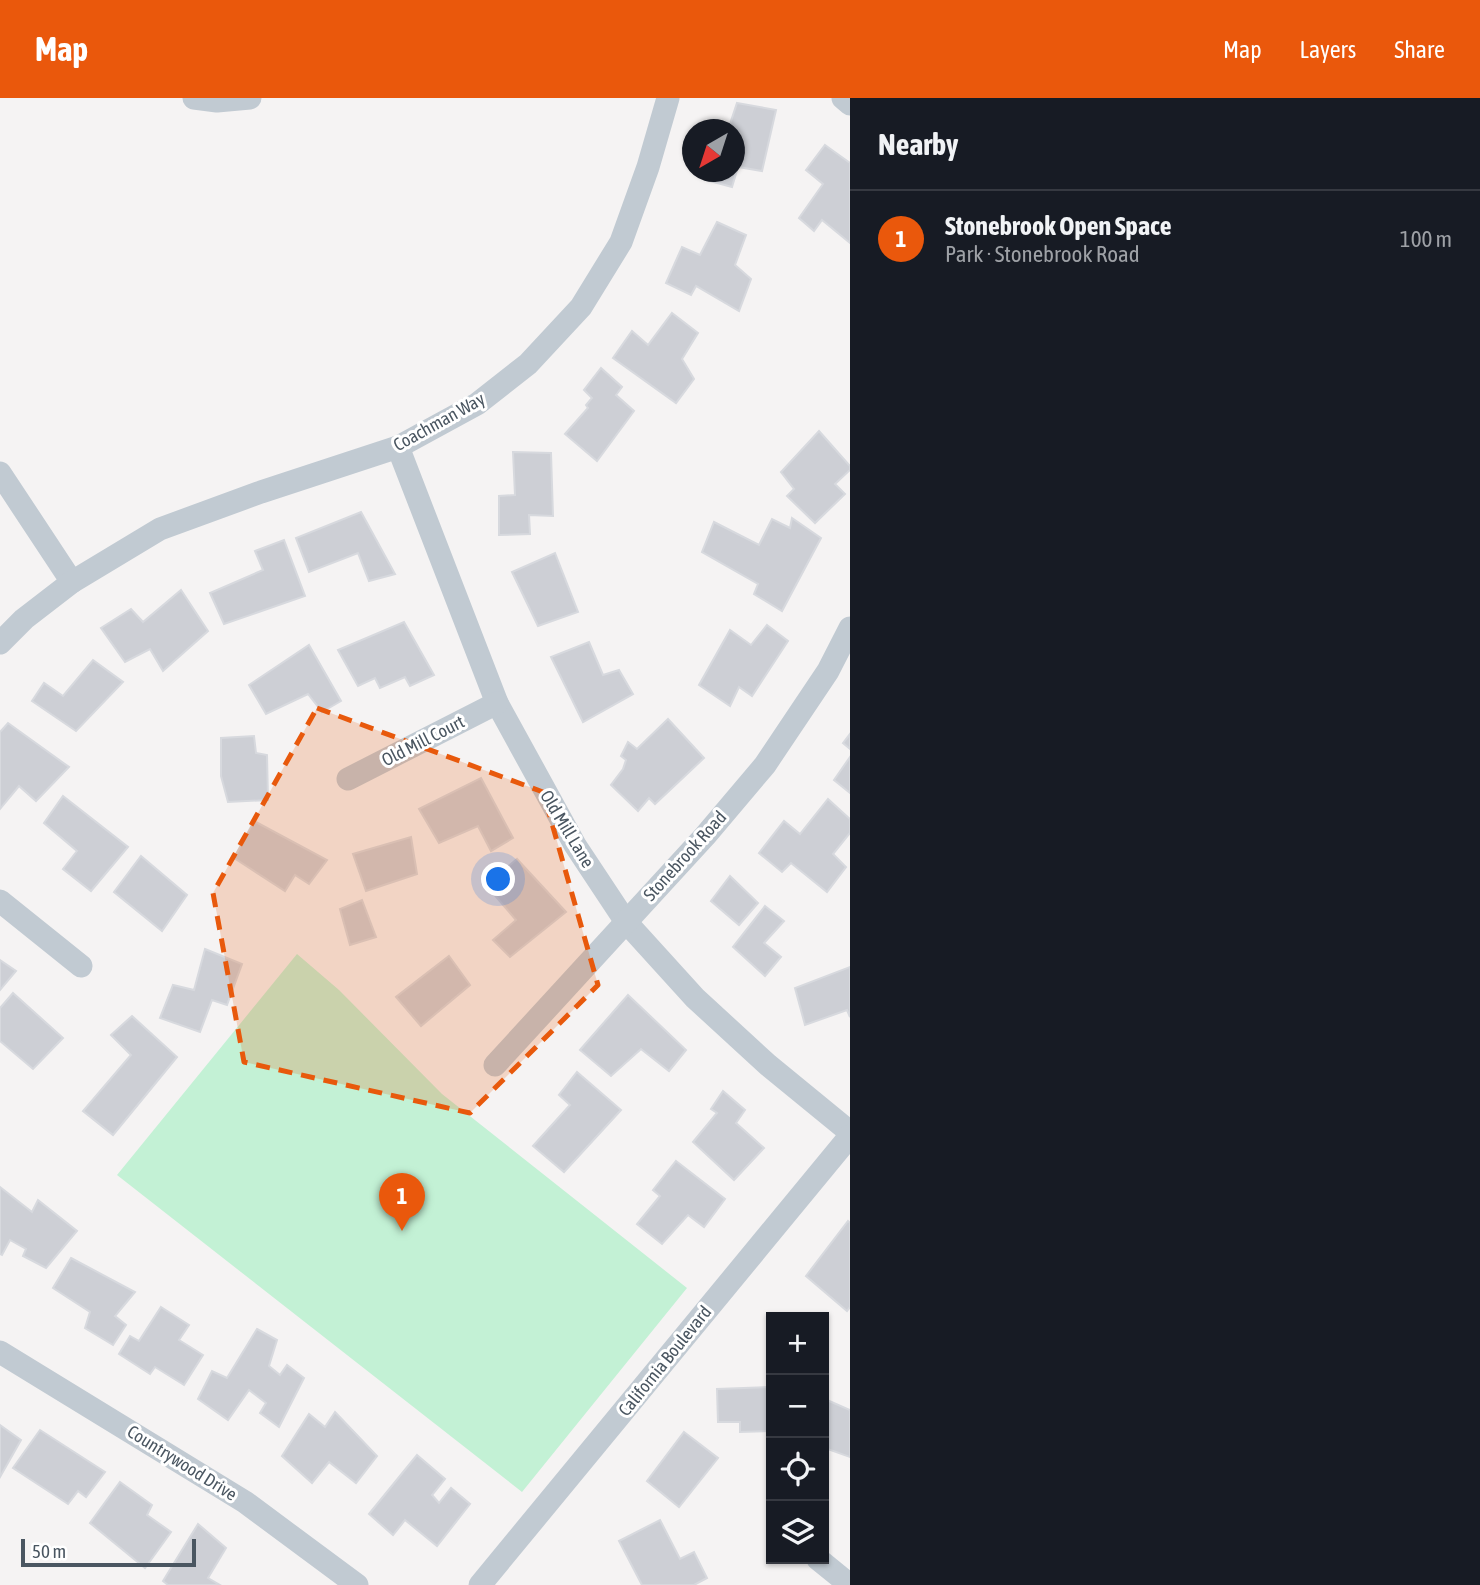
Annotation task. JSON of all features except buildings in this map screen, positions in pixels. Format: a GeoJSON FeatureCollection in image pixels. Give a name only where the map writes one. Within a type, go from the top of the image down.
{"type":"FeatureCollection","features":[{"type":"Feature","properties":{"kind":"street"},"geometry":{"type":"LineString","coordinates":[[194,98],[217,101],[250,98]]}},
{"type":"Feature","properties":{"kind":"street","name":"Coachman Way"},"geometry":{"type":"LineString","coordinates":[[0,643],[24,619],[72,582],[160,529],[398,447],[477,404],[528,364],[582,307],[621,242],[648,167],[668,98]]}},
{"type":"Feature","properties":{"kind":"street"},"geometry":{"type":"LineString","coordinates":[[843,98],[850,104]]}},
{"type":"Feature","properties":{"kind":"street","name":"Old Mill Lane"},"geometry":{"type":"LineString","coordinates":[[398,447],[497,703],[575,845],[626,922],[695,998],[768,1065],[850,1134]]}},
{"type":"Feature","properties":{"kind":"street"},"geometry":{"type":"LineString","coordinates":[[0,473],[72,582]]}},
{"type":"Feature","properties":{"kind":"street","name":"Stonebrook Road"},"geometry":{"type":"LineString","coordinates":[[495,1065],[765,765],[828,671],[850,628]]}},
{"type":"Feature","properties":{"kind":"street","name":"Old Mill Court"},"geometry":{"type":"LineString","coordinates":[[348,779],[497,703]]}},
{"type":"Feature","properties":{"kind":"street"},"geometry":{"type":"LineString","coordinates":[[0,901],[80,966]]}},
{"type":"Feature","properties":{"kind":"street","name":"California Boulevard"},"geometry":{"type":"LineString","coordinates":[[480,1585],[850,1134]]}},
{"type":"Feature","properties":{"kind":"street","name":"Countrywood Drive"},"geometry":{"type":"LineString","coordinates":[[0,1352],[246,1502],[357,1585]]}},
{"type":"Feature","properties":{"kind":"street"},"geometry":{"type":"LineString","coordinates":[[824,1564],[850,1585]]}},
{"type":"Feature","properties":{"kind":"highlighted area"},"geometry":{"type":"Polygon","coordinates":[[[317,708],[543,792],[598,985],[470,1113],[244,1062],[213,893],[317,708]]]}},
{"type":"Feature","properties":{"kind":"green space"},"geometry":{"type":"Polygon","coordinates":[[[297,954],[339,990],[442,1094],[687,1288],[522,1492],[117,1175],[297,954]]]}},
{"type":"Feature","properties":{"kind":"place","name":"Stonebrook Open Space"},"geometry":{"type":"Point","coordinates":[402,1231]}}]}
